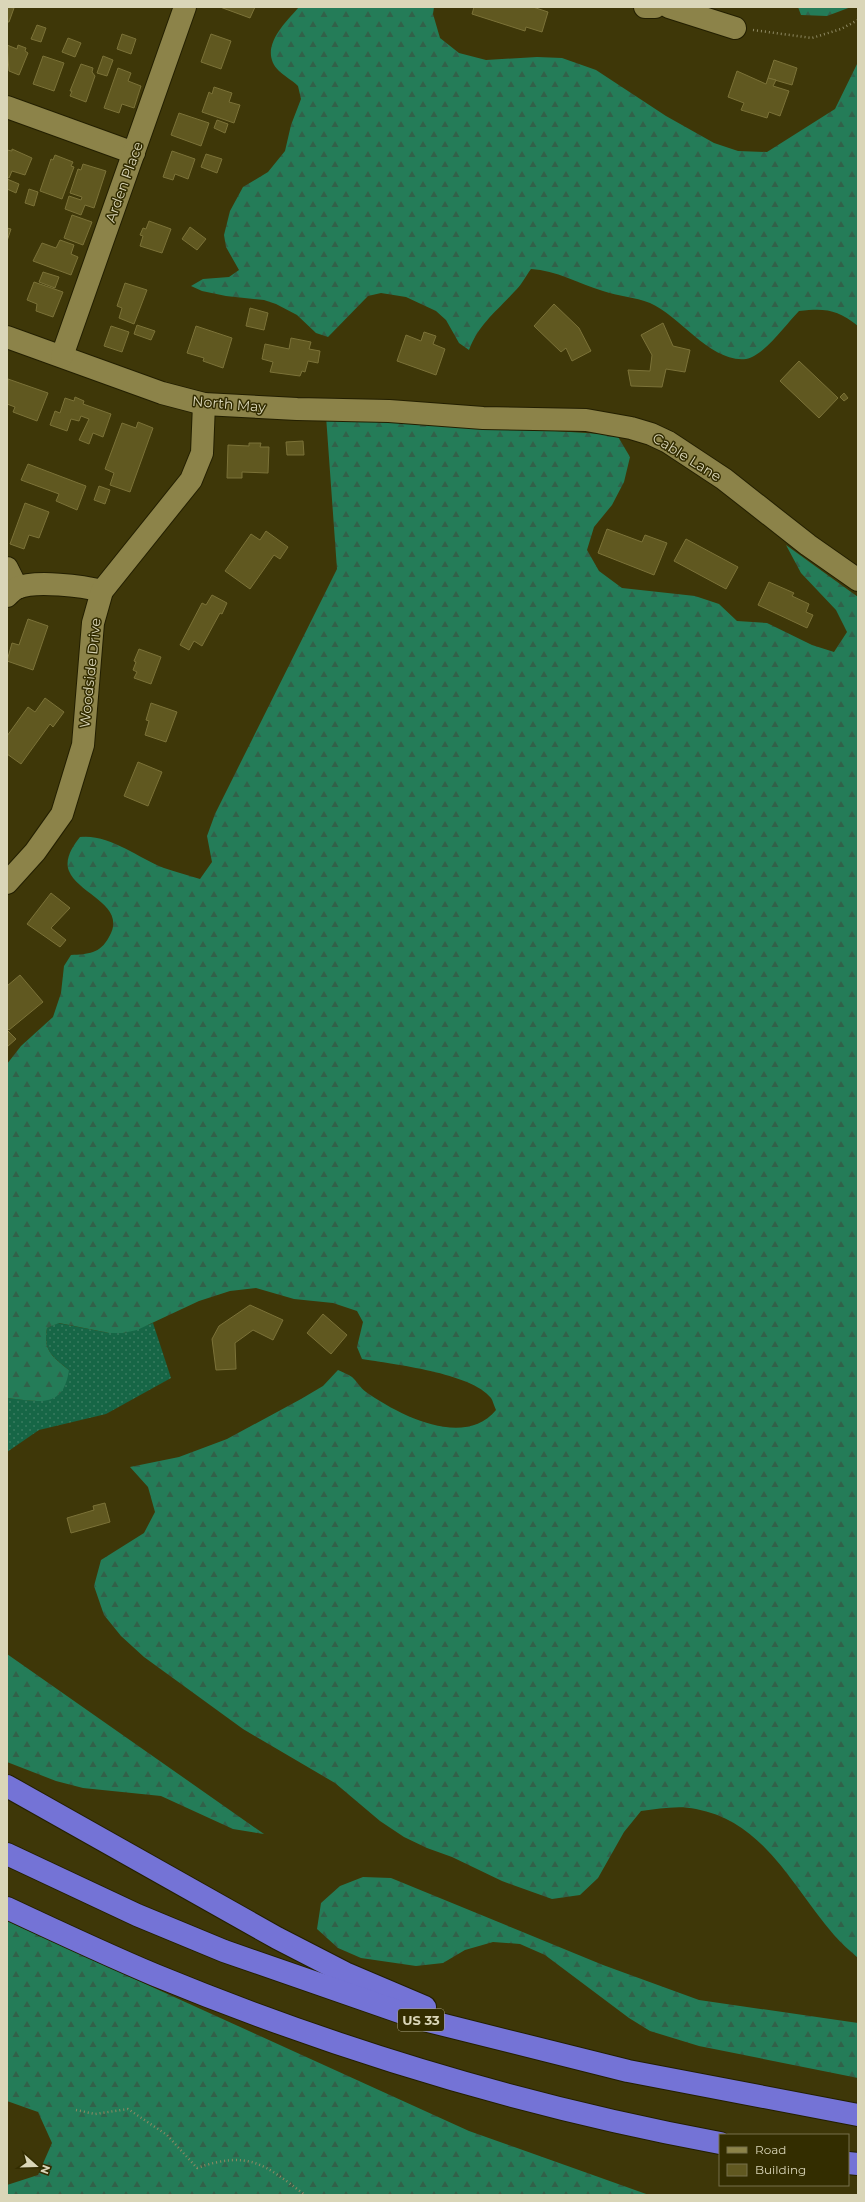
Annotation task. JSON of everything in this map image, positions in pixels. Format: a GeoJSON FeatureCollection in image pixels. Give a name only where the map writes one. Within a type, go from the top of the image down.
{"type":"FeatureCollection","features":[{"type":"Feature","properties":{"kind":"highway"},"geometry":{"type":"LineString","coordinates":[[7,1786],[277,1938],[345,1973],[498,2038]]}},
{"type":"Feature","properties":{"kind":"highway","name":"US 33"},"geometry":{"type":"LineString","coordinates":[[7,1854],[136,1915],[224,1951],[420,2019],[628,2071],[858,2115]]}},
{"type":"Feature","properties":{"kind":"highway"},"geometry":{"type":"LineString","coordinates":[[7,1908],[155,1975],[324,2038],[520,2098],[643,2128],[719,2143]]}},
{"type":"Feature","properties":{"kind":"street","name":"Arden Place"},"geometry":{"type":"LineString","coordinates":[[62,356],[185,7]]}},
{"type":"Feature","properties":{"kind":"street"},"geometry":{"type":"LineString","coordinates":[[645,7],[655,7]]}},
{"type":"Feature","properties":{"kind":"street"},"geometry":{"type":"LineString","coordinates":[[669,7],[693,11],[735,28]]}},
{"type":"Feature","properties":{"kind":"street"},"geometry":{"type":"LineString","coordinates":[[7,107],[134,153]]}},
{"type":"Feature","properties":{"kind":"street","name":"North May"},"geometry":{"type":"LineString","coordinates":[[7,337],[162,394],[204,404],[297,409],[389,411]]}},
{"type":"Feature","properties":{"kind":"street","name":"Woodside Drive"},"geometry":{"type":"LineString","coordinates":[[7,883],[35,852],[62,814],[83,745],[93,623],[102,591],[191,480],[202,453],[204,404]]}},
{"type":"Feature","properties":{"kind":"street","name":"Cable Lane"},"geometry":{"type":"LineString","coordinates":[[389,411],[483,418],[586,420],[651,434],[668,442],[724,479],[808,545],[858,580]]}},
{"type":"Feature","properties":{"kind":"street"},"geometry":{"type":"LineString","coordinates":[[7,568],[12,592],[69,585],[102,591]]}},
{"type":"Feature","properties":{"kind":"path"},"geometry":{"type":"LineString","coordinates":[[735,28],[812,38],[841,29],[858,20]]}},
{"type":"Feature","properties":{"kind":"path"},"geometry":{"type":"LineString","coordinates":[[76,2110],[95,2114],[128,2109],[167,2135],[197,2168],[214,2162],[242,2160],[268,2167],[304,2195]]}},
{"type":"Feature","properties":{"kind":"green space"},"geometry":{"type":"Polygon","coordinates":[[[299,7],[434,7],[433,14],[440,38],[459,53],[486,60],[537,57],[562,58],[596,70],[666,116],[714,143],[738,151],[767,152],[835,109],[858,62],[858,326],[844,316],[830,311],[799,311],[767,346],[753,357],[746,359],[733,358],[720,354],[661,309],[650,303],[603,291],[549,272],[531,269],[519,287],[483,325],[469,350],[459,343],[446,320],[436,311],[406,297],[381,293],[368,296],[328,337],[316,333],[297,315],[276,304],[264,300],[226,296],[202,291],[191,286],[203,279],[229,277],[239,270],[226,247],[224,235],[230,211],[243,187],[268,172],[285,151],[291,125],[301,99],[298,86],[279,71],[273,63],[271,54],[272,45],[281,28],[299,7]]]}},
{"type":"Feature","properties":{"kind":"green space"},"geometry":{"type":"Polygon","coordinates":[[[798,7],[851,7],[827,16],[801,15],[798,7]]]}},
{"type":"Feature","properties":{"kind":"green space"},"geometry":{"type":"Polygon","coordinates":[[[326,416],[617,435],[630,457],[624,482],[612,505],[594,527],[587,550],[599,571],[622,588],[695,596],[719,604],[737,621],[767,623],[812,645],[834,652],[847,632],[836,610],[801,573],[786,545],[858,597],[858,1958],[834,1935],[790,1877],[759,1842],[741,1827],[720,1816],[696,1809],[675,1807],[641,1811],[624,1832],[598,1878],[580,1895],[552,1899],[502,1881],[452,1857],[427,1848],[404,1837],[380,1821],[335,1783],[243,1729],[144,1657],[121,1636],[104,1615],[94,1586],[101,1560],[144,1533],[155,1512],[148,1487],[130,1467],[179,1457],[227,1439],[323,1386],[338,1370],[352,1377],[366,1392],[396,1410],[431,1424],[450,1428],[467,1427],[483,1421],[496,1410],[491,1398],[481,1389],[467,1382],[431,1371],[362,1359],[357,1347],[363,1322],[357,1311],[333,1303],[294,1299],[256,1288],[230,1291],[199,1301],[137,1330],[123,1333],[109,1333],[59,1323],[47,1328],[46,1342],[50,1352],[69,1370],[66,1383],[61,1392],[48,1400],[39,1401],[7,1398],[7,1064],[21,1046],[53,1017],[61,993],[64,966],[71,955],[98,950],[109,937],[113,926],[112,917],[107,908],[74,879],[69,871],[68,857],[80,837],[91,837],[102,839],[123,847],[164,868],[200,879],[212,862],[207,836],[215,814],[337,569],[326,416]]]}},
{"type":"Feature","properties":{"kind":"green space"},"geometry":{"type":"Polygon","coordinates":[[[58,1323],[109,1333],[123,1333],[153,1323],[171,1378],[106,1414],[39,1430],[7,1452],[7,1398],[35,1401],[69,1370],[54,1357],[46,1342],[47,1328],[58,1323]]]}},
{"type":"Feature","properties":{"kind":"green space"},"geometry":{"type":"Polygon","coordinates":[[[7,1654],[264,1834],[233,1829],[161,1796],[83,1788],[56,1781],[7,1762],[7,1654]]]}},
{"type":"Feature","properties":{"kind":"green space"},"geometry":{"type":"Polygon","coordinates":[[[363,1877],[391,1878],[603,1965],[699,2000],[858,2023],[858,2078],[699,2046],[650,2031],[629,2018],[545,1955],[520,1944],[493,1942],[465,1950],[443,1963],[416,1966],[361,1958],[338,1948],[317,1929],[321,1903],[340,1886],[363,1877]]]}},
{"type":"Feature","properties":{"kind":"green space"},"geometry":{"type":"Polygon","coordinates":[[[7,1921],[469,2131],[649,2195],[7,2195],[7,2185],[38,2175],[52,2143],[38,2112],[7,2101],[7,1921]]]}},
{"type":"Feature","properties":{"kind":"building"},"geometry":{"type":"Polygon","coordinates":[[[7,7],[14,8],[9,22],[7,22],[7,7]]]}},
{"type":"Feature","properties":{"kind":"building"},"geometry":{"type":"Polygon","coordinates":[[[220,7],[255,7],[250,18],[220,7]]]}},
{"type":"Feature","properties":{"kind":"building"},"geometry":{"type":"Polygon","coordinates":[[[474,7],[533,7],[548,12],[542,32],[526,27],[525,31],[472,14],[474,7]]]}},
{"type":"Feature","properties":{"kind":"building"},"geometry":{"type":"Polygon","coordinates":[[[37,25],[46,28],[41,42],[31,39],[37,25]]]}},
{"type":"Feature","properties":{"kind":"building"},"geometry":{"type":"Polygon","coordinates":[[[122,34],[136,39],[131,54],[117,49],[122,34]]]}},
{"type":"Feature","properties":{"kind":"building"},"geometry":{"type":"Polygon","coordinates":[[[211,34],[231,41],[221,69],[201,62],[211,34]]]}},
{"type":"Feature","properties":{"kind":"building"},"geometry":{"type":"Polygon","coordinates":[[[68,38],[81,43],[75,57],[62,52],[68,38]]]}},
{"type":"Feature","properties":{"kind":"building"},"geometry":{"type":"Polygon","coordinates":[[[7,45],[17,49],[18,45],[26,48],[25,51],[28,53],[19,75],[9,71],[7,45]]]}},
{"type":"Feature","properties":{"kind":"building"},"geometry":{"type":"Polygon","coordinates":[[[43,56],[64,63],[54,91],[33,84],[43,56]]]}},
{"type":"Feature","properties":{"kind":"building"},"geometry":{"type":"Polygon","coordinates":[[[103,56],[113,60],[107,76],[97,73],[103,56]]]}},
{"type":"Feature","properties":{"kind":"building"},"geometry":{"type":"Polygon","coordinates":[[[774,60],[797,68],[792,85],[768,78],[774,60]]]}},
{"type":"Feature","properties":{"kind":"building"},"geometry":{"type":"Polygon","coordinates":[[[81,64],[93,68],[92,72],[95,76],[86,102],[70,96],[72,91],[70,91],[81,64]]]}},
{"type":"Feature","properties":{"kind":"building"},"geometry":{"type":"Polygon","coordinates":[[[118,68],[131,73],[128,81],[141,86],[134,108],[122,104],[119,113],[104,108],[118,68]]]}},
{"type":"Feature","properties":{"kind":"building"},"geometry":{"type":"Polygon","coordinates":[[[737,71],[766,84],[768,78],[776,80],[773,86],[789,91],[780,116],[769,112],[767,118],[741,110],[744,103],[728,97],[737,71]]]}},
{"type":"Feature","properties":{"kind":"building"},"geometry":{"type":"Polygon","coordinates":[[[214,87],[232,93],[229,102],[240,105],[234,123],[202,112],[209,92],[212,94],[214,87]]]}},
{"type":"Feature","properties":{"kind":"building"},"geometry":{"type":"Polygon","coordinates":[[[179,113],[209,123],[201,146],[171,135],[179,113]]]}},
{"type":"Feature","properties":{"kind":"building"},"geometry":{"type":"Polygon","coordinates":[[[217,120],[228,124],[225,133],[214,128],[217,120]]]}},
{"type":"Feature","properties":{"kind":"building"},"geometry":{"type":"Polygon","coordinates":[[[12,149],[32,158],[25,175],[12,171],[9,178],[7,177],[7,150],[12,151],[12,149]]]}},
{"type":"Feature","properties":{"kind":"building"},"geometry":{"type":"Polygon","coordinates":[[[172,151],[195,159],[188,179],[175,174],[173,180],[163,177],[172,151]]]}},
{"type":"Feature","properties":{"kind":"building"},"geometry":{"type":"Polygon","coordinates":[[[206,154],[222,159],[217,173],[201,167],[206,154]]]}},
{"type":"Feature","properties":{"kind":"building"},"geometry":{"type":"Polygon","coordinates":[[[55,155],[73,162],[71,166],[74,167],[62,199],[40,191],[51,159],[53,160],[55,155]]]}},
{"type":"Feature","properties":{"kind":"building"},"geometry":{"type":"Polygon","coordinates":[[[83,164],[106,171],[94,208],[85,205],[81,215],[65,209],[69,196],[81,200],[82,197],[70,193],[78,169],[81,170],[83,164]]]}},
{"type":"Feature","properties":{"kind":"building"},"geometry":{"type":"Polygon","coordinates":[[[7,179],[19,184],[16,193],[7,189],[7,179]]]}},
{"type":"Feature","properties":{"kind":"building"},"geometry":{"type":"Polygon","coordinates":[[[29,189],[38,192],[34,206],[25,203],[29,189]]]}},
{"type":"Feature","properties":{"kind":"building"},"geometry":{"type":"Polygon","coordinates":[[[72,215],[92,222],[83,245],[64,238],[72,215]]]}},
{"type":"Feature","properties":{"kind":"building"},"geometry":{"type":"Polygon","coordinates":[[[149,221],[171,229],[162,253],[140,246],[143,236],[140,235],[143,228],[146,229],[149,221]]]}},
{"type":"Feature","properties":{"kind":"building"},"geometry":{"type":"Polygon","coordinates":[[[190,227],[206,239],[197,250],[182,239],[190,227]]]}},
{"type":"Feature","properties":{"kind":"building"},"geometry":{"type":"Polygon","coordinates":[[[7,228],[11,229],[7,241],[7,228]]]}},
{"type":"Feature","properties":{"kind":"building"},"geometry":{"type":"Polygon","coordinates":[[[60,240],[74,245],[71,254],[78,257],[71,275],[33,261],[42,243],[56,248],[60,240]]]}},
{"type":"Feature","properties":{"kind":"building"},"geometry":{"type":"Polygon","coordinates":[[[43,272],[59,277],[55,288],[39,282],[43,272]]]}},
{"type":"Feature","properties":{"kind":"building"},"geometry":{"type":"Polygon","coordinates":[[[34,282],[63,292],[53,317],[36,311],[37,304],[27,300],[34,282]]]}},
{"type":"Feature","properties":{"kind":"building"},"geometry":{"type":"Polygon","coordinates":[[[125,283],[147,290],[134,324],[119,318],[122,308],[117,306],[125,283]]]}},
{"type":"Feature","properties":{"kind":"building"},"geometry":{"type":"Polygon","coordinates":[[[554,304],[579,328],[591,351],[572,361],[566,348],[561,352],[534,326],[554,304]]]}},
{"type":"Feature","properties":{"kind":"building"},"geometry":{"type":"Polygon","coordinates":[[[250,308],[268,313],[264,330],[246,326],[250,308]]]}},
{"type":"Feature","properties":{"kind":"building"},"geometry":{"type":"Polygon","coordinates":[[[663,323],[673,346],[690,350],[685,372],[666,369],[662,387],[631,386],[628,370],[650,371],[652,355],[641,335],[663,323]]]}},
{"type":"Feature","properties":{"kind":"building"},"geometry":{"type":"Polygon","coordinates":[[[137,325],[155,331],[151,340],[134,334],[137,325]]]}},
{"type":"Feature","properties":{"kind":"building"},"geometry":{"type":"Polygon","coordinates":[[[111,326],[129,332],[122,352],[104,346],[111,326]]]}},
{"type":"Feature","properties":{"kind":"building"},"geometry":{"type":"Polygon","coordinates":[[[196,326],[232,338],[223,368],[203,361],[204,358],[187,353],[196,326]]]}},
{"type":"Feature","properties":{"kind":"building"},"geometry":{"type":"Polygon","coordinates":[[[424,332],[436,336],[433,344],[445,349],[436,375],[397,361],[406,335],[421,341],[424,332]]]}},
{"type":"Feature","properties":{"kind":"building"},"geometry":{"type":"Polygon","coordinates":[[[291,338],[311,342],[309,349],[320,351],[318,363],[308,361],[305,372],[302,371],[300,376],[270,372],[273,362],[262,359],[265,344],[289,349],[291,338]]]}},
{"type":"Feature","properties":{"kind":"building"},"geometry":{"type":"Polygon","coordinates":[[[799,361],[838,398],[819,418],[780,381],[799,361]]]}},
{"type":"Feature","properties":{"kind":"building"},"geometry":{"type":"Polygon","coordinates":[[[8,379],[48,393],[37,421],[13,412],[15,407],[7,404],[8,379]]]}},
{"type":"Feature","properties":{"kind":"building"},"geometry":{"type":"Polygon","coordinates":[[[844,393],[848,398],[844,401],[840,397],[844,393]]]}},
{"type":"Feature","properties":{"kind":"building"},"geometry":{"type":"Polygon","coordinates":[[[75,397],[84,401],[83,404],[111,414],[103,437],[93,433],[89,444],[79,440],[89,419],[81,416],[79,421],[71,419],[67,431],[50,425],[55,411],[60,413],[65,398],[74,401],[75,397]]]}},
{"type":"Feature","properties":{"kind":"building"},"geometry":{"type":"Polygon","coordinates":[[[138,422],[153,428],[130,492],[110,485],[114,473],[105,469],[122,423],[136,428],[138,422]]]}},
{"type":"Feature","properties":{"kind":"building"},"geometry":{"type":"Polygon","coordinates":[[[303,441],[304,455],[287,455],[286,442],[303,441]]]}},
{"type":"Feature","properties":{"kind":"building"},"geometry":{"type":"Polygon","coordinates":[[[249,443],[261,443],[260,447],[269,447],[268,473],[242,472],[242,478],[227,478],[228,445],[249,446],[249,443]]]}},
{"type":"Feature","properties":{"kind":"building"},"geometry":{"type":"Polygon","coordinates":[[[28,464],[86,486],[77,510],[56,501],[59,494],[21,480],[28,464]]]}},
{"type":"Feature","properties":{"kind":"building"},"geometry":{"type":"Polygon","coordinates":[[[99,486],[110,490],[105,504],[94,500],[99,486]]]}},
{"type":"Feature","properties":{"kind":"building"},"geometry":{"type":"Polygon","coordinates":[[[25,503],[49,512],[39,538],[29,535],[24,549],[10,544],[25,503]]]}},
{"type":"Feature","properties":{"kind":"building"},"geometry":{"type":"Polygon","coordinates":[[[607,529],[642,542],[645,535],[667,543],[654,575],[598,553],[607,529]]]}},
{"type":"Feature","properties":{"kind":"building"},"geometry":{"type":"Polygon","coordinates":[[[266,531],[288,547],[280,559],[274,555],[250,589],[225,571],[251,534],[260,540],[266,531]]]}},
{"type":"Feature","properties":{"kind":"building"},"geometry":{"type":"Polygon","coordinates":[[[686,539],[738,567],[726,589],[674,561],[686,539]]]}},
{"type":"Feature","properties":{"kind":"building"},"geometry":{"type":"Polygon","coordinates":[[[769,582],[794,593],[792,596],[809,604],[806,612],[813,615],[807,628],[758,605],[769,582]]]}},
{"type":"Feature","properties":{"kind":"building"},"geometry":{"type":"Polygon","coordinates":[[[212,595],[227,603],[222,614],[220,613],[202,646],[194,641],[189,650],[180,645],[202,603],[206,605],[212,595]]]}},
{"type":"Feature","properties":{"kind":"building"},"geometry":{"type":"Polygon","coordinates":[[[28,619],[48,626],[33,670],[7,661],[12,643],[19,645],[28,619]]]}},
{"type":"Feature","properties":{"kind":"building"},"geometry":{"type":"Polygon","coordinates":[[[139,649],[161,657],[151,684],[134,678],[137,672],[133,670],[136,662],[134,661],[139,649]]]}},
{"type":"Feature","properties":{"kind":"building"},"geometry":{"type":"Polygon","coordinates":[[[45,698],[64,712],[53,727],[50,724],[21,764],[7,754],[7,736],[28,707],[35,712],[45,698]]]}},
{"type":"Feature","properties":{"kind":"building"},"geometry":{"type":"Polygon","coordinates":[[[151,703],[177,712],[166,742],[145,735],[149,721],[146,720],[151,703]]]}},
{"type":"Feature","properties":{"kind":"building"},"geometry":{"type":"Polygon","coordinates":[[[138,762],[162,772],[148,806],[124,796],[138,762]]]}},
{"type":"Feature","properties":{"kind":"building"},"geometry":{"type":"Polygon","coordinates":[[[51,893],[70,908],[51,928],[66,940],[60,947],[27,924],[51,893]]]}},
{"type":"Feature","properties":{"kind":"building"},"geometry":{"type":"Polygon","coordinates":[[[20,975],[43,1002],[9,1030],[7,1028],[7,986],[20,975]]]}},
{"type":"Feature","properties":{"kind":"building"},"geometry":{"type":"Polygon","coordinates":[[[8,1031],[16,1039],[7,1047],[7,1032],[8,1031]]]}},
{"type":"Feature","properties":{"kind":"building"},"geometry":{"type":"Polygon","coordinates":[[[250,1305],[283,1320],[273,1340],[253,1330],[235,1343],[236,1369],[216,1370],[212,1339],[219,1326],[250,1305]]]}},
{"type":"Feature","properties":{"kind":"building"},"geometry":{"type":"Polygon","coordinates":[[[323,1314],[347,1335],[331,1354],[307,1333],[323,1314]]]}},
{"type":"Feature","properties":{"kind":"building"},"geometry":{"type":"Polygon","coordinates":[[[105,1503],[110,1522],[71,1533],[67,1518],[94,1510],[93,1506],[105,1503]]]}}]}
